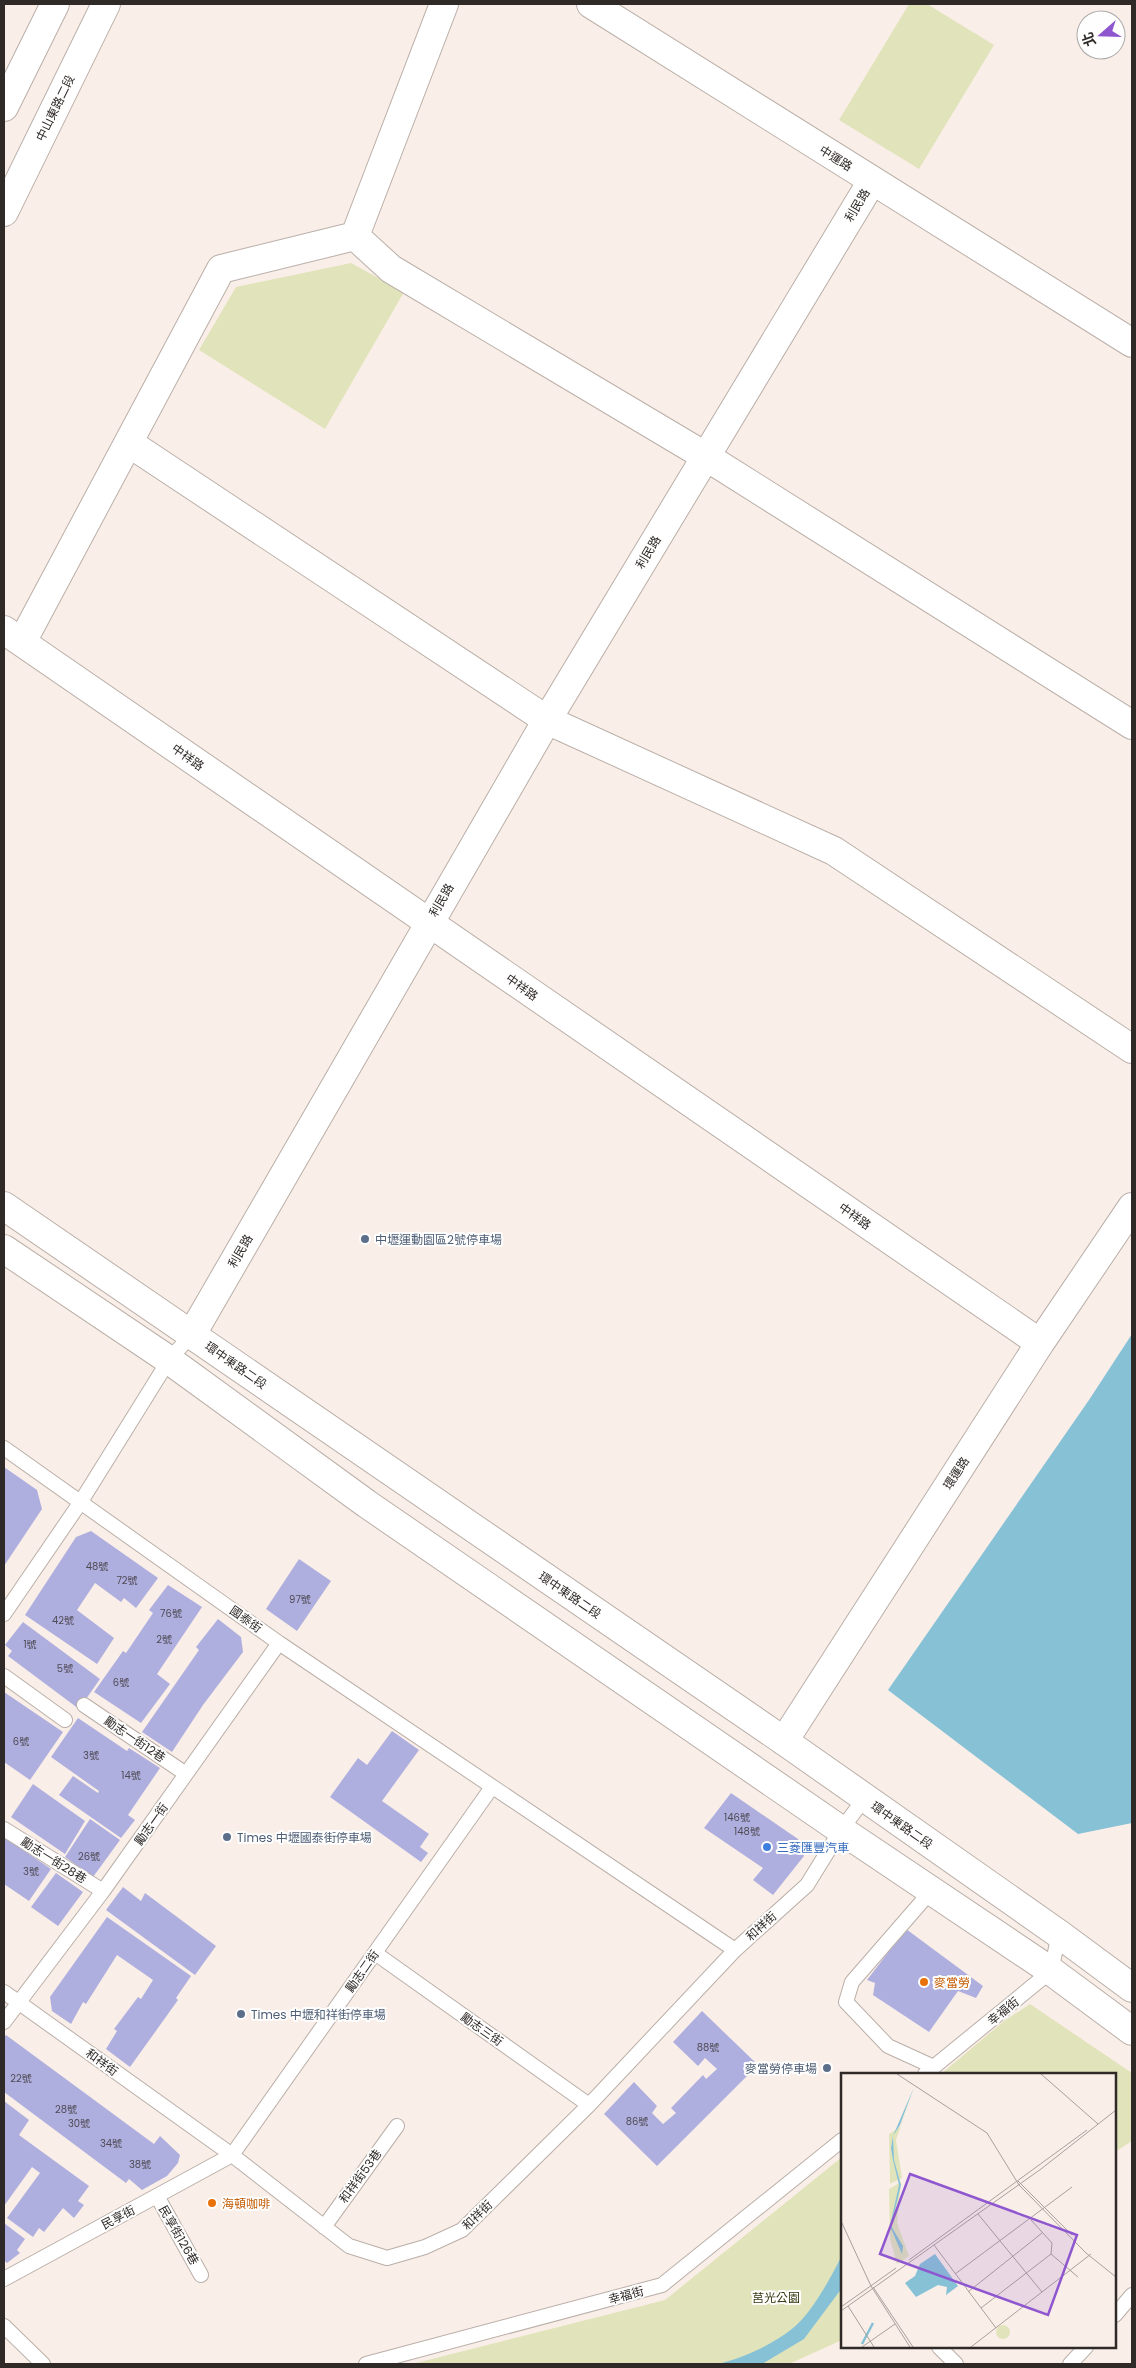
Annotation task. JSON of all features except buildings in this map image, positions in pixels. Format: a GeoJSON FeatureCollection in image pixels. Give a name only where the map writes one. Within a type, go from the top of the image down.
{"type":"FeatureCollection","features":[{"type":"Feature","properties":{"kind":"street"},"geometry":{"type":"LineString","coordinates":[[4,106],[55,4]]}},
{"type":"Feature","properties":{"kind":"street","name":"中山東路二段"},"geometry":{"type":"LineString","coordinates":[[4,212],[106,4]]}},
{"type":"Feature","properties":{"kind":"street"},"geometry":{"type":"LineString","coordinates":[[355,236],[444,4]]}},
{"type":"Feature","properties":{"kind":"street","name":"中運路"},"geometry":{"type":"LineString","coordinates":[[591,4],[1132,344]]}},
{"type":"Feature","properties":{"kind":"street","name":"利民路"},"geometry":{"type":"LineString","coordinates":[[192,1334],[428,922],[547,720],[872,181]]}},
{"type":"Feature","properties":{"kind":"street"},"geometry":{"type":"LineString","coordinates":[[13,636],[130,443],[221,269],[355,236]]}},
{"type":"Feature","properties":{"kind":"street"},"geometry":{"type":"LineString","coordinates":[[355,236],[391,269],[705,456],[1132,725]]}},
{"type":"Feature","properties":{"kind":"street"},"geometry":{"type":"LineString","coordinates":[[130,443],[547,720],[834,851],[1132,1049]]}},
{"type":"Feature","properties":{"kind":"street","name":"中祥路"},"geometry":{"type":"LineString","coordinates":[[13,636],[1040,1343]]}},
{"type":"Feature","properties":{"kind":"street","name":"環中東路二段"},"geometry":{"type":"LineString","coordinates":[[4,1206],[784,1741],[864,1799],[1059,1934],[1132,1988]]}},
{"type":"Feature","properties":{"kind":"street","name":"環運路"},"geometry":{"type":"LineString","coordinates":[[784,1741],[1040,1343],[1132,1207]]}},
{"type":"Feature","properties":{"kind":"street"},"geometry":{"type":"LineString","coordinates":[[4,1249],[169,1360],[367,1504],[841,1830],[1051,1971],[1132,2031]]}},
{"type":"Feature","properties":{"kind":"lane","name":"利民路"},"geometry":{"type":"LineString","coordinates":[[4,1614],[80,1503],[169,1360],[192,1334]]}},
{"type":"Feature","properties":{"kind":"lane","name":"國泰街"},"geometry":{"type":"LineString","coordinates":[[4,1448],[280,1643],[735,1950]]}},
{"type":"Feature","properties":{"kind":"lane","name":"勵志一街"},"geometry":{"type":"LineString","coordinates":[[4,2022],[103,1892],[280,1643]]}},
{"type":"Feature","properties":{"kind":"lane"},"geometry":{"type":"LineString","coordinates":[[4,1676],[65,1720]]}},
{"type":"Feature","properties":{"kind":"lane","name":"勵志一街12巷"},"geometry":{"type":"LineString","coordinates":[[84,1705],[186,1774]]}},
{"type":"Feature","properties":{"kind":"lane","name":"勵志二街"},"geometry":{"type":"LineString","coordinates":[[232,2155],[492,1787]]}},
{"type":"Feature","properties":{"kind":"lane","name":"和祥街"},"geometry":{"type":"LineString","coordinates":[[4,1992],[232,2155],[349,2246],[387,2258],[425,2247],[462,2230],[589,2105],[735,1950],[807,1885],[841,1830],[864,1799]]}},
{"type":"Feature","properties":{"kind":"lane","name":"勵志一街28巷"},"geometry":{"type":"LineString","coordinates":[[4,1829],[103,1892]]}},
{"type":"Feature","properties":{"kind":"lane"},"geometry":{"type":"LineString","coordinates":[[930,2071],[888,2046],[846,2002],[852,1982],[932,1890]]}},
{"type":"Feature","properties":{"kind":"lane"},"geometry":{"type":"LineString","coordinates":[[1051,1971],[1059,1934]]}},
{"type":"Feature","properties":{"kind":"lane","name":"勵志三街"},"geometry":{"type":"LineString","coordinates":[[375,1952],[589,2105]]}},
{"type":"Feature","properties":{"kind":"lane","name":"幸福街"},"geometry":{"type":"LineString","coordinates":[[930,2071],[1051,1971]]}},
{"type":"Feature","properties":{"kind":"lane","name":"和祥街53巷"},"geometry":{"type":"LineString","coordinates":[[324,2226],[397,2126]]}},
{"type":"Feature","properties":{"kind":"lane","name":"幸福街"},"geometry":{"type":"LineString","coordinates":[[366,2364],[662,2285],[841,2141]]}},
{"type":"Feature","properties":{"kind":"lane","name":"民享街"},"geometry":{"type":"LineString","coordinates":[[4,2279],[232,2155]]}},
{"type":"Feature","properties":{"kind":"lane","name":"民享街126巷"},"geometry":{"type":"LineString","coordinates":[[156,2196],[202,2275]]}},
{"type":"Feature","properties":{"kind":"lane"},"geometry":{"type":"LineString","coordinates":[[1116,2313],[1132,2295]]}},
{"type":"Feature","properties":{"kind":"lane"},"geometry":{"type":"LineString","coordinates":[[4,2326],[43,2364]]}},
{"type":"Feature","properties":{"kind":"lane"},"geometry":{"type":"LineString","coordinates":[[940,2348],[956,2364]]}},
{"type":"Feature","properties":{"kind":"lane"},"geometry":{"type":"LineString","coordinates":[[1070,2364],[1085,2348]]}},
{"type":"Feature","properties":{"kind":"green space"},"geometry":{"type":"Polygon","coordinates":[[[909,4],[927,4],[994,45],[919,169],[839,120],[909,4]]]}},
{"type":"Feature","properties":{"kind":"green space"},"geometry":{"type":"Polygon","coordinates":[[[351,263],[404,292],[325,429],[199,350],[236,287],[351,263]]]}},
{"type":"Feature","properties":{"kind":"green space"},"geometry":{"type":"Polygon","coordinates":[[[1030,2004],[1132,2073],[1132,2141],[1116,2151],[1116,2073],[942,2073],[1004,2021],[1030,2004]]]}},
{"type":"Feature","properties":{"kind":"green space","name":"莒光公園"},"geometry":{"type":"Polygon","coordinates":[[[841,2158],[841,2340],[789,2364],[412,2364],[665,2300],[841,2158]]]}},
{"type":"Feature","properties":{"kind":"water"},"geometry":{"type":"Polygon","coordinates":[[[1132,1334],[1132,1823],[1078,1834],[888,1690],[1089,1400],[1132,1334]]]}},
{"type":"Feature","properties":{"kind":"water"},"geometry":{"type":"Polygon","coordinates":[[[841,2257],[841,2289],[804,2339],[762,2364],[717,2364],[757,2350],[793,2328],[807,2314],[827,2284],[841,2257]]]}},
{"type":"Feature","properties":{"kind":"place","name":"中壢運動園區2號停車場"},"geometry":{"type":"Point","coordinates":[365,1239]}},
{"type":"Feature","properties":{"kind":"place","name":"Times 中壢國泰街停車場"},"geometry":{"type":"Point","coordinates":[227,1837]}},
{"type":"Feature","properties":{"kind":"place","name":"三菱匯豐汽車"},"geometry":{"type":"Point","coordinates":[767,1847]}},
{"type":"Feature","properties":{"kind":"place","name":"麥當勞"},"geometry":{"type":"Point","coordinates":[924,1982]}},
{"type":"Feature","properties":{"kind":"place","name":"Times 中壢和祥街停車場"},"geometry":{"type":"Point","coordinates":[241,2014]}},
{"type":"Feature","properties":{"kind":"place","name":"麥當勞停車場"},"geometry":{"type":"Point","coordinates":[827,2068]}},
{"type":"Feature","properties":{"kind":"place","name":"海頓咖啡"},"geometry":{"type":"Point","coordinates":[212,2203]}}]}
